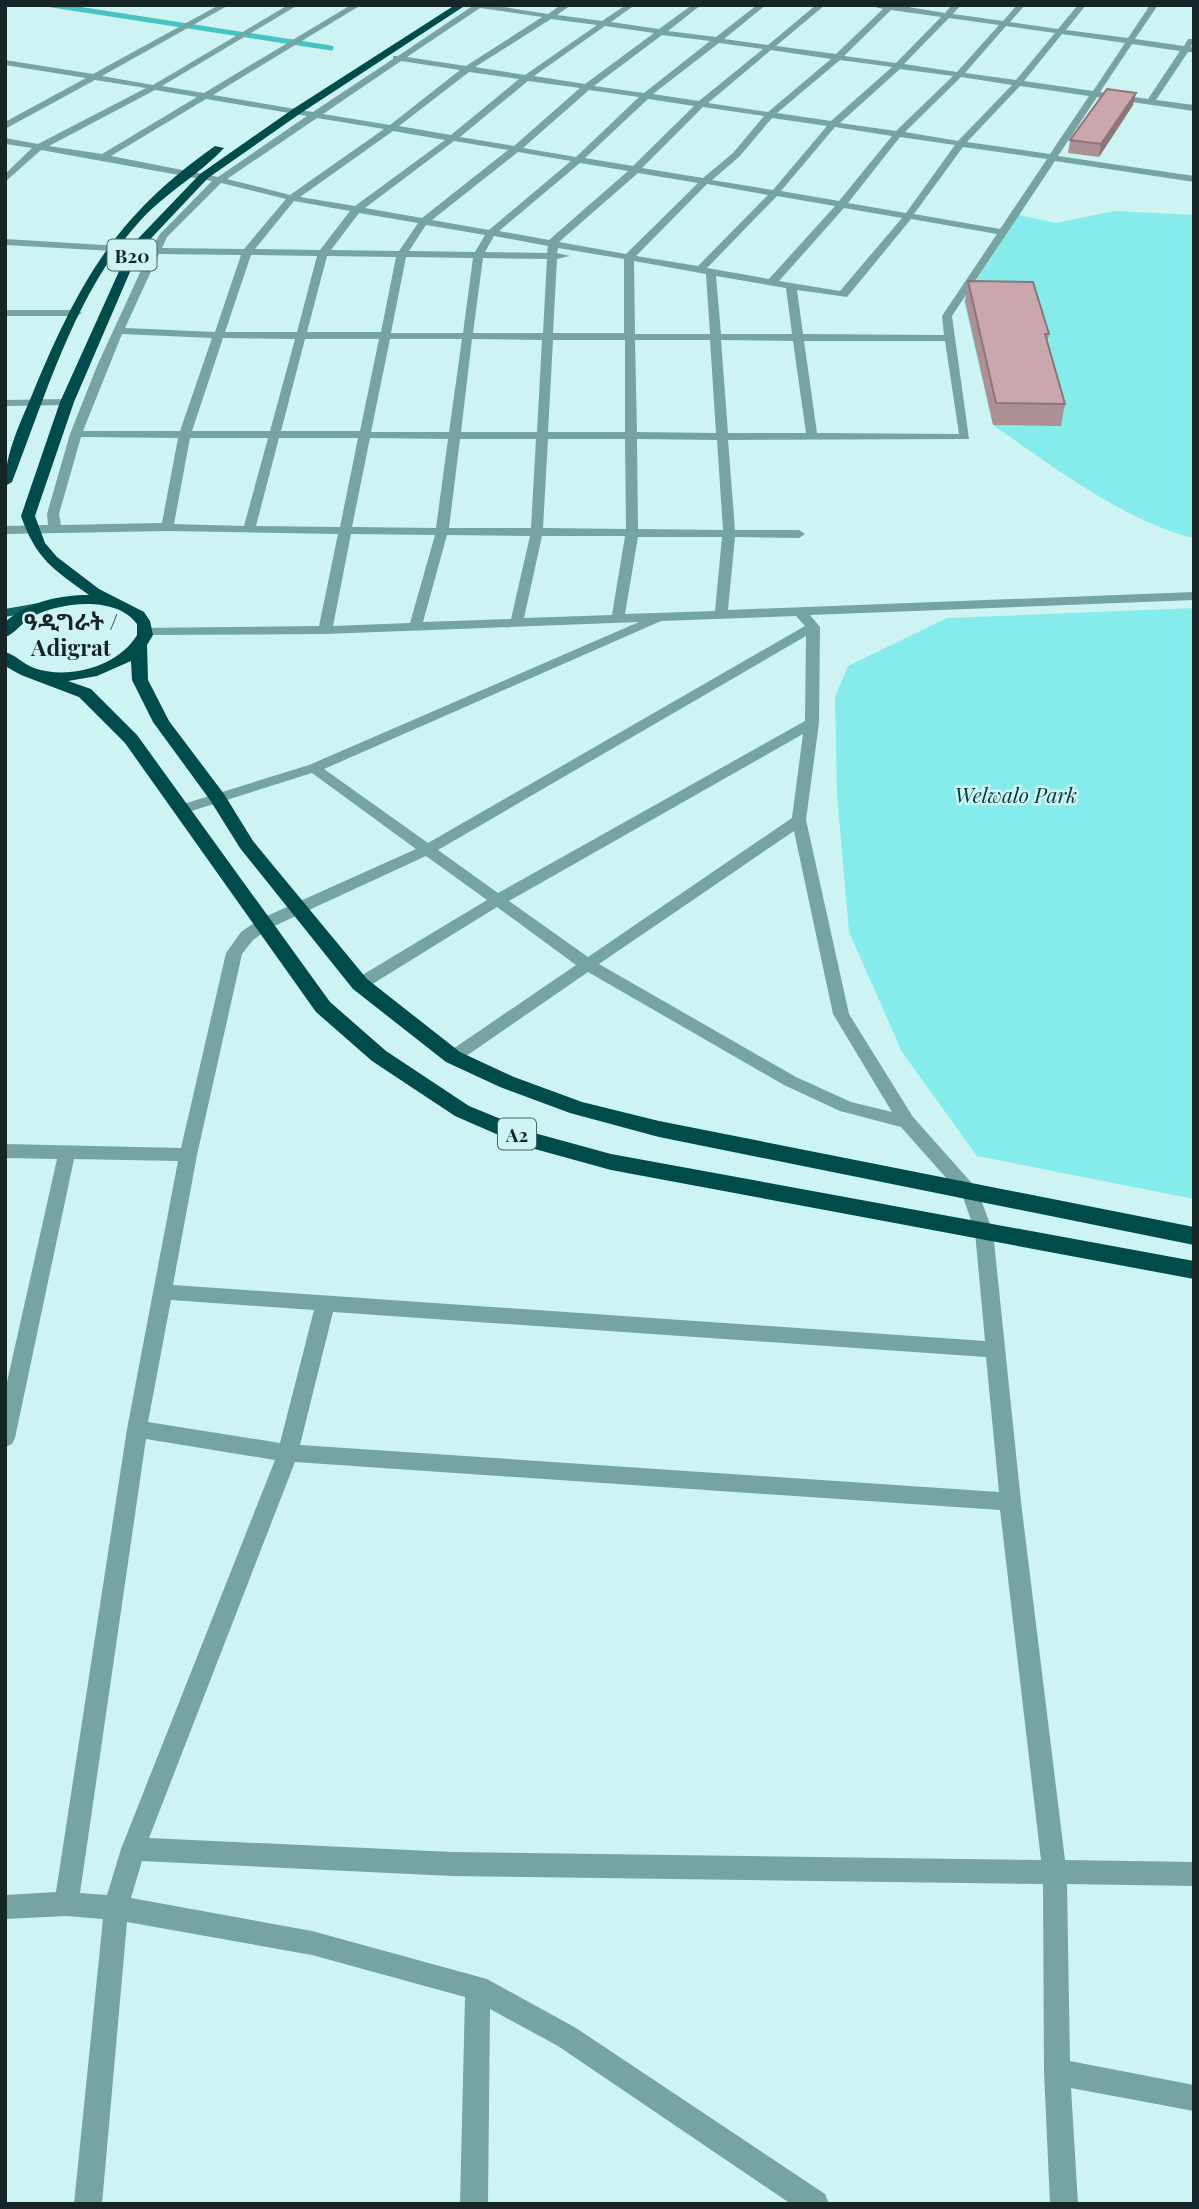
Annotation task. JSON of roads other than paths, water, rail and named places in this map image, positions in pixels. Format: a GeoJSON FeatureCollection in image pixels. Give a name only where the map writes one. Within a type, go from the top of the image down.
{"type":"FeatureCollection","features":[{"type":"Feature","properties":{"kind":"highway"},"geometry":{"type":"LineString","coordinates":[[247,130],[442,5]]}},
{"type":"Feature","properties":{"kind":"highway","name":"B20"},"geometry":{"type":"LineString","coordinates":[[32,530],[27,516],[32,496],[67,402],[134,250],[204,176],[297,111],[463,5]]}},
{"type":"Feature","properties":{"kind":"highway"},"geometry":{"type":"LineString","coordinates":[[304,92],[322,95]]}},
{"type":"Feature","properties":{"kind":"highway","name":"B20"},"geometry":{"type":"LineString","coordinates":[[5,482],[36,402],[77,313],[111,250],[144,210],[184,172],[226,144]]}},
{"type":"Feature","properties":{"kind":"highway"},"geometry":{"type":"LineString","coordinates":[[17,668],[63,676],[92,673],[117,663],[142,638],[139,617],[94,592],[52,560],[38,544],[32,530]]}},
{"type":"Feature","properties":{"kind":"highway"},"geometry":{"type":"LineString","coordinates":[[5,632],[21,617],[48,605],[89,599],[122,606]]}},
{"type":"Feature","properties":{"kind":"highway","name":"A2"},"geometry":{"type":"LineString","coordinates":[[142,638],[140,680],[161,722],[218,799],[246,844],[360,984],[453,1057],[507,1082],[577,1108],[659,1129],[971,1194],[1194,1236]]}},
{"type":"Feature","properties":{"kind":"highway","name":"A2"},"geometry":{"type":"LineString","coordinates":[[5,657],[17,668],[74,687],[98,704],[146,758],[323,1007],[379,1056],[462,1111],[533,1140],[611,1162],[1194,1270]]}},
{"type":"Feature","properties":{"kind":"main road"},"geometry":{"type":"LineString","coordinates":[[5,613],[48,605]]}},
{"type":"Feature","properties":{"kind":"street"},"geometry":{"type":"LineString","coordinates":[[5,126],[97,78],[225,5]]}},
{"type":"Feature","properties":{"kind":"street"},"geometry":{"type":"LineString","coordinates":[[5,179],[38,147],[155,87],[294,5]]}},
{"type":"Feature","properties":{"kind":"street"},"geometry":{"type":"LineString","coordinates":[[105,156],[357,5]]}},
{"type":"Feature","properties":{"kind":"street"},"geometry":{"type":"LineString","coordinates":[[472,5],[1194,108]]}},
{"type":"Feature","properties":{"kind":"street"},"geometry":{"type":"LineString","coordinates":[[167,527],[185,434],[247,252],[292,198],[393,127],[467,69],[566,5]]}},
{"type":"Feature","properties":{"kind":"street"},"geometry":{"type":"LineString","coordinates":[[249,530],[323,253],[357,209],[454,137],[526,78],[631,5]]}},
{"type":"Feature","properties":{"kind":"street"},"geometry":{"type":"LineString","coordinates":[[325,630],[402,254],[424,221],[517,148],[587,87],[697,5]]}},
{"type":"Feature","properties":{"kind":"street"},"geometry":{"type":"LineString","coordinates":[[416,624],[443,532],[478,255],[491,233],[579,159],[646,96],[720,41],[762,5]]}},
{"type":"Feature","properties":{"kind":"street"},"geometry":{"type":"LineString","coordinates":[[553,242],[636,169],[701,104],[821,5]]}},
{"type":"Feature","properties":{"kind":"street"},"geometry":{"type":"LineString","coordinates":[[870,5],[1190,49]]}},
{"type":"Feature","properties":{"kind":"street"},"geometry":{"type":"LineString","coordinates":[[720,613],[729,533],[714,338],[705,271],[833,124],[898,66],[957,5]]}},
{"type":"Feature","properties":{"kind":"street"},"geometry":{"type":"LineString","coordinates":[[772,282],[842,204],[898,134],[959,75],[1021,5]]}},
{"type":"Feature","properties":{"kind":"street"},"geometry":{"type":"LineString","coordinates":[[5,141],[105,156],[221,179],[292,198],[843,295],[908,216],[961,143],[1018,83],[1082,5]]}},
{"type":"Feature","properties":{"kind":"street"},"geometry":{"type":"LineString","coordinates":[[76,433],[965,437],[947,316],[1154,5]]}},
{"type":"Feature","properties":{"kind":"street"},"geometry":{"type":"LineString","coordinates":[[55,529],[53,514],[76,433],[102,366],[163,236],[221,179],[313,113],[479,6]]}},
{"type":"Feature","properties":{"kind":"street"},"geometry":{"type":"LineString","coordinates":[[5,242],[111,250],[629,257],[705,181],[736,155],[771,115],[891,7]]}},
{"type":"Feature","properties":{"kind":"street"},"geometry":{"type":"LineString","coordinates":[[1150,102],[1190,49],[1194,38]]}},
{"type":"Feature","properties":{"kind":"street"},"geometry":{"type":"LineString","coordinates":[[396,58],[1194,178]]}},
{"type":"Feature","properties":{"kind":"street"},"geometry":{"type":"LineString","coordinates":[[5,62],[1003,232]]}},
{"type":"Feature","properties":{"kind":"street"},"geometry":{"type":"LineString","coordinates":[[517,621],[537,532],[553,242]]}},
{"type":"Feature","properties":{"kind":"street"},"geometry":{"type":"LineString","coordinates":[[618,617],[632,533],[629,257]]}},
{"type":"Feature","properties":{"kind":"street"},"geometry":{"type":"LineString","coordinates":[[791,286],[812,436]]}},
{"type":"Feature","properties":{"kind":"street"},"geometry":{"type":"LineString","coordinates":[[5,313],[77,313]]}},
{"type":"Feature","properties":{"kind":"street"},"geometry":{"type":"LineString","coordinates":[[120,331],[301,336],[950,338]]}},
{"type":"Feature","properties":{"kind":"street"},"geometry":{"type":"LineString","coordinates":[[5,402],[67,402]]}},
{"type":"Feature","properties":{"kind":"street"},"geometry":{"type":"LineString","coordinates":[[5,530],[167,527],[799,534]]}},
{"type":"Feature","properties":{"kind":"street"},"geometry":{"type":"LineString","coordinates":[[142,638],[416,624],[1194,596]]}},
{"type":"Feature","properties":{"kind":"street"},"geometry":{"type":"LineString","coordinates":[[798,610],[813,627],[812,723],[799,820],[841,1014],[907,1122],[971,1194],[985,1232],[1010,1502],[1055,1875],[1057,2072],[1064,2204]]}},
{"type":"Feature","properties":{"kind":"street"},"geometry":{"type":"LineString","coordinates":[[182,809],[314,768],[666,615]]}},
{"type":"Feature","properties":{"kind":"street"},"geometry":{"type":"LineString","coordinates":[[66,1904],[137,1429],[188,1156],[234,953],[247,936],[264,924],[428,849],[813,627]]}},
{"type":"Feature","properties":{"kind":"street"},"geometry":{"type":"LineString","coordinates":[[360,984],[498,901],[812,723]]}},
{"type":"Feature","properties":{"kind":"street"},"geometry":{"type":"LineString","coordinates":[[314,768],[588,965],[790,1081],[846,1107],[907,1122]]}},
{"type":"Feature","properties":{"kind":"street"},"geometry":{"type":"LineString","coordinates":[[453,1057],[799,820]]}},
{"type":"Feature","properties":{"kind":"street"},"geometry":{"type":"LineString","coordinates":[[5,1151],[188,1156]]}},
{"type":"Feature","properties":{"kind":"street"},"geometry":{"type":"LineString","coordinates":[[5,1438],[67,1152]]}},
{"type":"Feature","properties":{"kind":"street"},"geometry":{"type":"LineString","coordinates":[[162,1292],[996,1350]]}},
{"type":"Feature","properties":{"kind":"street"},"geometry":{"type":"LineString","coordinates":[[88,2204],[116,1908],[133,1849],[288,1453],[325,1304]]}},
{"type":"Feature","properties":{"kind":"street"},"geometry":{"type":"LineString","coordinates":[[137,1429],[288,1453],[1010,1502]]}},
{"type":"Feature","properties":{"kind":"street"},"geometry":{"type":"LineString","coordinates":[[133,1849],[452,1864],[1055,1875],[1194,1874]]}},
{"type":"Feature","properties":{"kind":"street"},"geometry":{"type":"LineString","coordinates":[[5,1907],[66,1904],[116,1908],[312,1943],[478,1988],[567,2037],[815,2204]]}},
{"type":"Feature","properties":{"kind":"street"},"geometry":{"type":"LineString","coordinates":[[474,2204],[478,1988]]}},
{"type":"Feature","properties":{"kind":"street"},"geometry":{"type":"LineString","coordinates":[[1057,2072],[1194,2098]]}},
{"type":"Feature","properties":{"kind":"waterway"},"geometry":{"type":"LineString","coordinates":[[52,5],[331,48]]}},
{"type":"Feature","properties":{"kind":"district","name":"ዓዲግራት / Adigrat"},"geometry":{"type":"Point","coordinates":[71,633]}},
{"type":"Feature","properties":{"kind":"park label","name":"Welwalo Park"},"geometry":{"type":"Point","coordinates":[1016,794]}}]}
